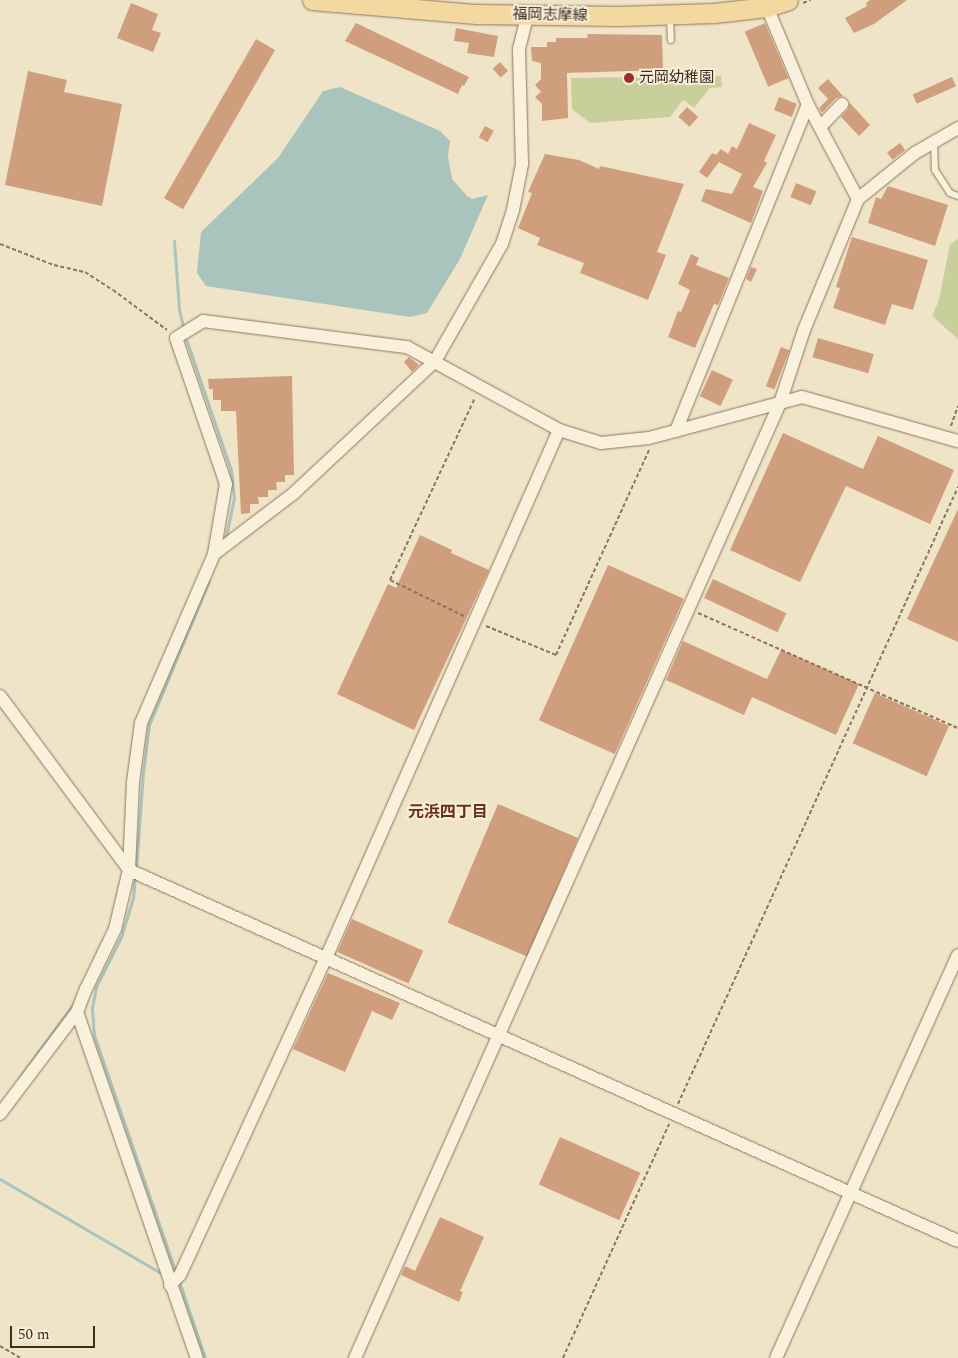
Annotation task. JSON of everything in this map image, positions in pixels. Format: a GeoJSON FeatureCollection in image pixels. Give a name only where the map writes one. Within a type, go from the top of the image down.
{"type":"FeatureCollection","features":[{"type":"Feature","properties":{"kind":"main road","name":"福岡志摩線"},"geometry":{"type":"LineString","coordinates":[[312,0],[528,14],[620,16],[670,15],[768,7],[788,0]]}},
{"type":"Feature","properties":{"kind":"street"},"geometry":{"type":"LineString","coordinates":[[768,7],[808,104],[858,199]]}},
{"type":"Feature","properties":{"kind":"street"},"geometry":{"type":"LineString","coordinates":[[214,554],[294,493],[435,361],[502,244],[513,210],[522,164],[518,49],[528,14]]}},
{"type":"Feature","properties":{"kind":"street"},"geometry":{"type":"LineString","coordinates":[[676,431],[808,104]]}},
{"type":"Feature","properties":{"kind":"street"},"geometry":{"type":"LineString","coordinates":[[820,127],[842,104]]}},
{"type":"Feature","properties":{"kind":"street"},"geometry":{"type":"LineString","coordinates":[[355,1358],[780,403],[804,330],[858,199],[892,171],[958,128]]}},
{"type":"Feature","properties":{"kind":"street"},"geometry":{"type":"LineString","coordinates":[[0,1114],[77,1012],[115,929],[133,872],[133,782],[141,723],[214,554],[226,484],[176,338],[203,321],[407,347],[559,430],[601,443],[649,438],[802,398],[953,439]]}},
{"type":"Feature","properties":{"kind":"street"},"geometry":{"type":"LineString","coordinates":[[170,1285],[180,1275],[326,958],[559,430]]}},
{"type":"Feature","properties":{"kind":"street"},"geometry":{"type":"LineString","coordinates":[[0,696],[133,872],[958,1242]]}},
{"type":"Feature","properties":{"kind":"street"},"geometry":{"type":"LineString","coordinates":[[776,1358],[849,1192],[958,955]]}},
{"type":"Feature","properties":{"kind":"street"},"geometry":{"type":"LineString","coordinates":[[77,1012],[170,1285],[197,1358]]}},
{"type":"Feature","properties":{"kind":"lane"},"geometry":{"type":"LineString","coordinates":[[670,15],[671,40]]}},
{"type":"Feature","properties":{"kind":"lane"},"geometry":{"type":"LineString","coordinates":[[934,142],[935,170],[950,193],[958,196]]}},
{"type":"Feature","properties":{"kind":"path"},"geometry":{"type":"LineString","coordinates":[[0,244],[54,265],[86,272],[176,338]]}},
{"type":"Feature","properties":{"kind":"path"},"geometry":{"type":"LineString","coordinates":[[953,439],[958,406]]}},
{"type":"Feature","properties":{"kind":"path"},"geometry":{"type":"LineString","coordinates":[[563,1358],[958,487]]}},
{"type":"Feature","properties":{"kind":"path"},"geometry":{"type":"LineString","coordinates":[[689,609],[958,728]]}},
{"type":"Feature","properties":{"kind":"path"},"geometry":{"type":"LineString","coordinates":[[0,1346],[21,1358]]}},
{"type":"Feature","properties":{"kind":"green space"},"geometry":{"type":"Polygon","coordinates":[[[721,76],[722,87],[710,88],[694,108],[683,100],[670,117],[590,123],[572,109],[571,78],[721,76]]]}},
{"type":"Feature","properties":{"kind":"green space"},"geometry":{"type":"Polygon","coordinates":[[[958,239],[958,339],[932,316],[939,300],[950,244],[958,239]]]}},
{"type":"Feature","properties":{"kind":"water"},"geometry":{"type":"Polygon","coordinates":[[[340,87],[440,131],[450,141],[448,157],[452,179],[472,199],[488,195],[460,259],[427,313],[410,317],[206,286],[197,273],[201,232],[278,158],[323,91],[340,87]]]}},
{"type":"Feature","properties":{"kind":"building"},"geometry":{"type":"Polygon","coordinates":[[[870,0],[907,0],[874,24],[854,33],[845,18],[867,6],[866,3],[870,0]]]}},
{"type":"Feature","properties":{"kind":"building"},"geometry":{"type":"Polygon","coordinates":[[[131,3],[158,14],[152,30],[161,33],[153,52],[117,38],[131,3]]]}},
{"type":"Feature","properties":{"kind":"building"},"geometry":{"type":"Polygon","coordinates":[[[356,23],[469,77],[464,86],[462,85],[458,94],[345,41],[356,23]]]}},
{"type":"Feature","properties":{"kind":"building"},"geometry":{"type":"Polygon","coordinates":[[[765,23],[788,78],[768,87],[745,32],[765,23]]]}},
{"type":"Feature","properties":{"kind":"building"},"geometry":{"type":"Polygon","coordinates":[[[456,28],[498,36],[494,57],[467,53],[469,43],[454,41],[456,28]]]}},
{"type":"Feature","properties":{"kind":"building"},"geometry":{"type":"Polygon","coordinates":[[[587,34],[662,35],[663,70],[567,73],[568,118],[542,121],[542,104],[535,97],[541,92],[535,85],[541,79],[541,63],[532,61],[531,47],[547,47],[547,42],[556,42],[556,38],[588,38],[587,34]]]}},
{"type":"Feature","properties":{"kind":"building"},"geometry":{"type":"Polygon","coordinates":[[[256,39],[275,50],[183,209],[164,198],[256,39]]]}},
{"type":"Feature","properties":{"kind":"building"},"geometry":{"type":"Polygon","coordinates":[[[500,62],[508,71],[501,78],[493,69],[500,62]]]}},
{"type":"Feature","properties":{"kind":"building"},"geometry":{"type":"Polygon","coordinates":[[[28,71],[67,80],[64,92],[122,104],[102,206],[5,185],[28,71]]]}},
{"type":"Feature","properties":{"kind":"building"},"geometry":{"type":"Polygon","coordinates":[[[952,77],[956,86],[917,104],[913,94],[952,77]]]}},
{"type":"Feature","properties":{"kind":"building"},"geometry":{"type":"Polygon","coordinates":[[[828,79],[843,96],[836,98],[822,113],[819,108],[828,99],[818,88],[828,79]]]}},
{"type":"Feature","properties":{"kind":"building"},"geometry":{"type":"Polygon","coordinates":[[[779,97],[797,104],[792,117],[774,110],[779,97]]]}},
{"type":"Feature","properties":{"kind":"building"},"geometry":{"type":"Polygon","coordinates":[[[850,103],[870,125],[859,136],[841,117],[848,109],[850,103]]]}},
{"type":"Feature","properties":{"kind":"building"},"geometry":{"type":"Polygon","coordinates":[[[687,107],[698,117],[689,127],[678,117],[687,107]]]}},
{"type":"Feature","properties":{"kind":"building"},"geometry":{"type":"Polygon","coordinates":[[[749,123],[776,135],[764,161],[767,163],[753,187],[763,191],[751,223],[701,201],[706,189],[732,194],[742,174],[719,162],[707,178],[699,172],[712,153],[716,155],[721,149],[728,154],[732,146],[737,149],[749,123]]]}},
{"type":"Feature","properties":{"kind":"building"},"geometry":{"type":"Polygon","coordinates":[[[485,126],[494,131],[487,142],[479,137],[485,126]]]}},
{"type":"Feature","properties":{"kind":"building"},"geometry":{"type":"Polygon","coordinates":[[[900,143],[905,150],[892,160],[887,152],[900,143]]]}},
{"type":"Feature","properties":{"kind":"building"},"geometry":{"type":"Polygon","coordinates":[[[545,154],[579,160],[599,169],[600,166],[684,184],[657,252],[666,255],[648,300],[580,273],[584,263],[537,245],[540,238],[518,228],[532,193],[528,192],[545,154]]]}},
{"type":"Feature","properties":{"kind":"building"},"geometry":{"type":"Polygon","coordinates":[[[796,183],[816,191],[811,205],[790,197],[796,183]]]}},
{"type":"Feature","properties":{"kind":"building"},"geometry":{"type":"Polygon","coordinates":[[[888,186],[948,205],[935,246],[868,223],[876,197],[881,199],[888,186]]]}},
{"type":"Feature","properties":{"kind":"building"},"geometry":{"type":"Polygon","coordinates":[[[852,237],[928,260],[913,310],[892,304],[885,325],[833,308],[840,288],[836,287],[852,237]]]}},
{"type":"Feature","properties":{"kind":"building"},"geometry":{"type":"Polygon","coordinates":[[[691,254],[699,258],[696,265],[729,278],[718,305],[714,304],[695,348],[668,337],[678,311],[681,312],[690,290],[678,284],[691,254]]]}},
{"type":"Feature","properties":{"kind":"building"},"geometry":{"type":"Polygon","coordinates":[[[751,267],[757,269],[751,282],[746,279],[751,267]]]}},
{"type":"Feature","properties":{"kind":"building"},"geometry":{"type":"Polygon","coordinates":[[[818,338],[874,354],[868,373],[812,357],[818,338]]]}},
{"type":"Feature","properties":{"kind":"building"},"geometry":{"type":"Polygon","coordinates":[[[781,347],[789,350],[774,389],[766,386],[781,347]]]}},
{"type":"Feature","properties":{"kind":"building"},"geometry":{"type":"Polygon","coordinates":[[[409,357],[419,365],[412,372],[404,362],[409,357]]]}},
{"type":"Feature","properties":{"kind":"building"},"geometry":{"type":"Polygon","coordinates":[[[712,370],[733,380],[721,406],[700,396],[712,370]]]}},
{"type":"Feature","properties":{"kind":"building"},"geometry":{"type":"Polygon","coordinates":[[[292,376],[294,475],[285,475],[285,482],[276,482],[277,490],[268,490],[268,497],[258,497],[259,504],[250,504],[250,513],[241,514],[236,411],[221,411],[221,400],[213,400],[213,389],[209,389],[208,379],[292,376]]]}},
{"type":"Feature","properties":{"kind":"building"},"geometry":{"type":"Polygon","coordinates":[[[783,433],[863,469],[878,436],[954,470],[930,524],[846,486],[800,582],[730,550],[783,433]]]}},
{"type":"Feature","properties":{"kind":"building"},"geometry":{"type":"Polygon","coordinates":[[[958,509],[958,642],[907,619],[958,509]]]}},
{"type":"Feature","properties":{"kind":"building"},"geometry":{"type":"Polygon","coordinates":[[[420,535],[452,550],[451,553],[489,570],[414,730],[337,694],[388,584],[396,588],[420,535]]]}},
{"type":"Feature","properties":{"kind":"building"},"geometry":{"type":"Polygon","coordinates":[[[608,565],[684,599],[615,754],[539,720],[608,565]]]}},
{"type":"Feature","properties":{"kind":"building"},"geometry":{"type":"Polygon","coordinates":[[[713,579],[786,613],[778,632],[704,598],[713,579]]]}},
{"type":"Feature","properties":{"kind":"building"},"geometry":{"type":"Polygon","coordinates":[[[683,641],[767,679],[781,650],[859,684],[836,735],[752,697],[744,715],[666,680],[683,641]]]}},
{"type":"Feature","properties":{"kind":"building"},"geometry":{"type":"Polygon","coordinates":[[[875,693],[949,726],[927,776],[853,743],[875,693]]]}},
{"type":"Feature","properties":{"kind":"building"},"geometry":{"type":"Polygon","coordinates":[[[498,804],[578,838],[528,957],[448,923],[498,804]]]}},
{"type":"Feature","properties":{"kind":"building"},"geometry":{"type":"Polygon","coordinates":[[[352,919],[423,951],[409,984],[337,952],[352,919]]]}},
{"type":"Feature","properties":{"kind":"building"},"geometry":{"type":"Polygon","coordinates":[[[328,973],[400,1003],[392,1020],[372,1011],[345,1072],[293,1049],[328,973]]]}},
{"type":"Feature","properties":{"kind":"building"},"geometry":{"type":"Polygon","coordinates":[[[560,1137],[640,1173],[619,1220],[539,1185],[560,1137]]]}},
{"type":"Feature","properties":{"kind":"building"},"geometry":{"type":"Polygon","coordinates":[[[440,1217],[484,1237],[460,1291],[463,1292],[459,1302],[401,1275],[405,1266],[415,1271],[440,1217]]]}},
{"type":"Feature","properties":{"kind":"waterway"},"geometry":{"type":"LineString","coordinates":[[174,241],[179,309],[184,330]]}},
{"type":"Feature","properties":{"kind":"waterway"},"geometry":{"type":"LineString","coordinates":[[185,336],[231,470],[234,498],[225,541]]}},
{"type":"Feature","properties":{"kind":"waterway"},"geometry":{"type":"LineString","coordinates":[[136,870],[143,773],[149,725],[209,581]]}},
{"type":"Feature","properties":{"kind":"waterway"},"geometry":{"type":"LineString","coordinates":[[135,876],[133,898],[122,935],[96,987],[92,1008],[94,1035],[176,1273]]}},
{"type":"Feature","properties":{"kind":"waterway"},"geometry":{"type":"LineString","coordinates":[[19,1078],[76,1000]]}},
{"type":"Feature","properties":{"kind":"waterway"},"geometry":{"type":"LineString","coordinates":[[0,1179],[161,1273]]}},
{"type":"Feature","properties":{"kind":"waterway"},"geometry":{"type":"LineString","coordinates":[[179,1281],[205,1358]]}},
{"type":"Feature","properties":{"kind":"place","name":"元岡幼稚園"},"geometry":{"type":"Point","coordinates":[629,78]}},
{"type":"Feature","properties":{"kind":"district","name":"元浜四丁目"},"geometry":{"type":"Point","coordinates":[448,812]}}]}
